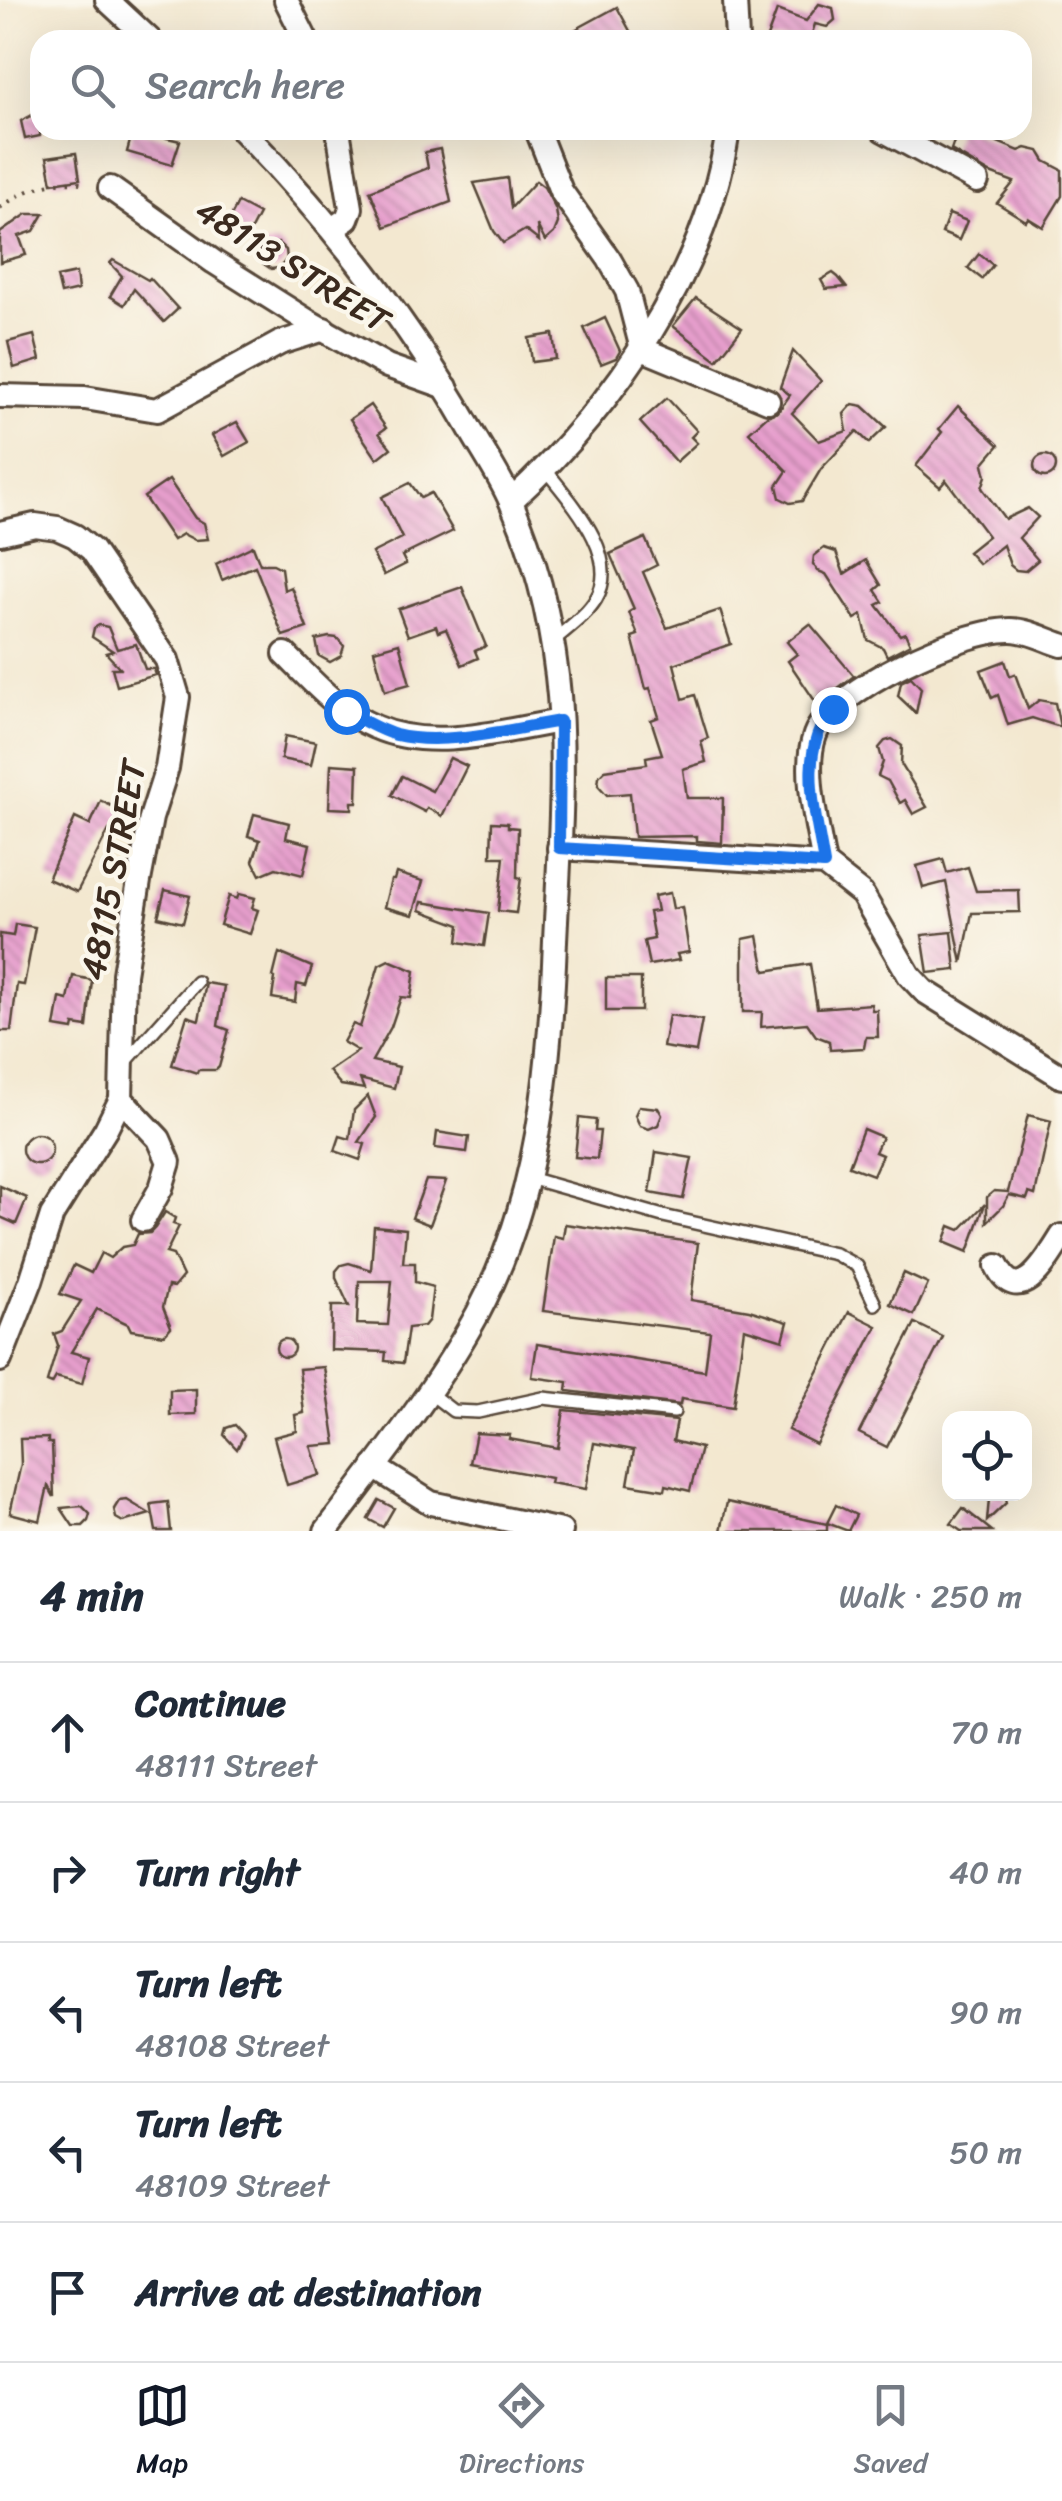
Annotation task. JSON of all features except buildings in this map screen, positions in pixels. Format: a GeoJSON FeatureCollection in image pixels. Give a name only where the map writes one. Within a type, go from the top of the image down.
{"type":"FeatureCollection","features":[{"type":"Feature","properties":{"kind":"street"},"geometry":{"type":"LineString","coordinates":[[106,0],[139,30]]}},
{"type":"Feature","properties":{"kind":"street"},"geometry":{"type":"LineString","coordinates":[[286,0],[301,30]]}},
{"type":"Feature","properties":{"kind":"street"},"geometry":{"type":"LineString","coordinates":[[734,0],[736,30]]}},
{"type":"Feature","properties":{"kind":"street"},"geometry":{"type":"LineString","coordinates":[[251,140],[332,229],[400,316],[511,500],[534,564],[552,642],[560,721],[553,1003],[530,1178],[517,1222],[478,1311],[427,1392],[326,1531]]}},
{"type":"Feature","properties":{"kind":"street"},"geometry":{"type":"LineString","coordinates":[[332,229],[347,219],[351,208],[340,140]]}},
{"type":"Feature","properties":{"kind":"street"},"geometry":{"type":"LineString","coordinates":[[541,140],[561,191],[628,291],[642,348]]}},
{"type":"Feature","properties":{"kind":"street"},"geometry":{"type":"LineString","coordinates":[[511,500],[545,469],[633,364],[695,247],[714,199],[726,140]]}},
{"type":"Feature","properties":{"kind":"street"},"geometry":{"type":"LineString","coordinates":[[901,140],[977,181]]}},
{"type":"Feature","properties":{"kind":"street","name":"48113 STREET"},"geometry":{"type":"LineString","coordinates":[[110,188],[262,293],[388,366],[446,387]]}},
{"type":"Feature","properties":{"kind":"street"},"geometry":{"type":"LineString","coordinates":[[0,396],[86,398],[157,410],[280,343],[324,329]]}},
{"type":"Feature","properties":{"kind":"street"},"geometry":{"type":"LineString","coordinates":[[642,348],[768,401]]}},
{"type":"Feature","properties":{"kind":"street","name":"48115 STREET"},"geometry":{"type":"LineString","coordinates":[[0,534],[35,525],[56,528],[75,536],[92,550],[167,660],[178,697],[168,768],[151,818],[124,974],[121,1099],[52,1214],[0,1360]]}},
{"type":"Feature","properties":{"kind":"street"},"geometry":{"type":"LineString","coordinates":[[824,864],[812,785],[812,756],[821,722],[833,709],[892,668],[985,632],[1022,631],[1062,646]]}},
{"type":"Feature","properties":{"kind":"street"},"geometry":{"type":"LineString","coordinates":[[285,654],[346,711],[397,736],[477,735],[560,721]]}},
{"type":"Feature","properties":{"kind":"street"},"geometry":{"type":"LineString","coordinates":[[559,848],[824,864],[862,894],[902,964],[924,990],[1062,1077]]}},
{"type":"Feature","properties":{"kind":"street"},"geometry":{"type":"LineString","coordinates":[[121,1099],[159,1139],[169,1162],[144,1220]]}},
{"type":"Feature","properties":{"kind":"street"},"geometry":{"type":"LineString","coordinates":[[996,1266],[1010,1284],[1017,1286],[1028,1281],[1062,1236]]}},
{"type":"Feature","properties":{"kind":"street"},"geometry":{"type":"LineString","coordinates":[[374,1467],[413,1494],[449,1509],[561,1531]]}},
{"type":"Feature","properties":{"kind":"lane"},"geometry":{"type":"LineString","coordinates":[[545,469],[574,506],[595,542],[604,570],[602,588],[594,604],[552,642]]}},
{"type":"Feature","properties":{"kind":"lane"},"geometry":{"type":"LineString","coordinates":[[123,1065],[197,982]]}},
{"type":"Feature","properties":{"kind":"lane"},"geometry":{"type":"LineString","coordinates":[[530,1178],[663,1216],[836,1254],[858,1266],[875,1304]]}},
{"type":"Feature","properties":{"kind":"lane"},"geometry":{"type":"LineString","coordinates":[[427,1392],[453,1410],[478,1412],[543,1398],[674,1412]]}},
{"type":"Feature","properties":{"kind":"path"},"geometry":{"type":"LineString","coordinates":[[0,208],[16,196],[50,183],[68,181],[110,188]]}},
{"type":"Feature","properties":{"kind":"route"},"geometry":{"type":"LineString","coordinates":[[346,711],[397,736],[419,738],[477,735],[560,721],[559,848],[824,864],[812,785],[812,756],[821,722],[833,709]]}}]}
